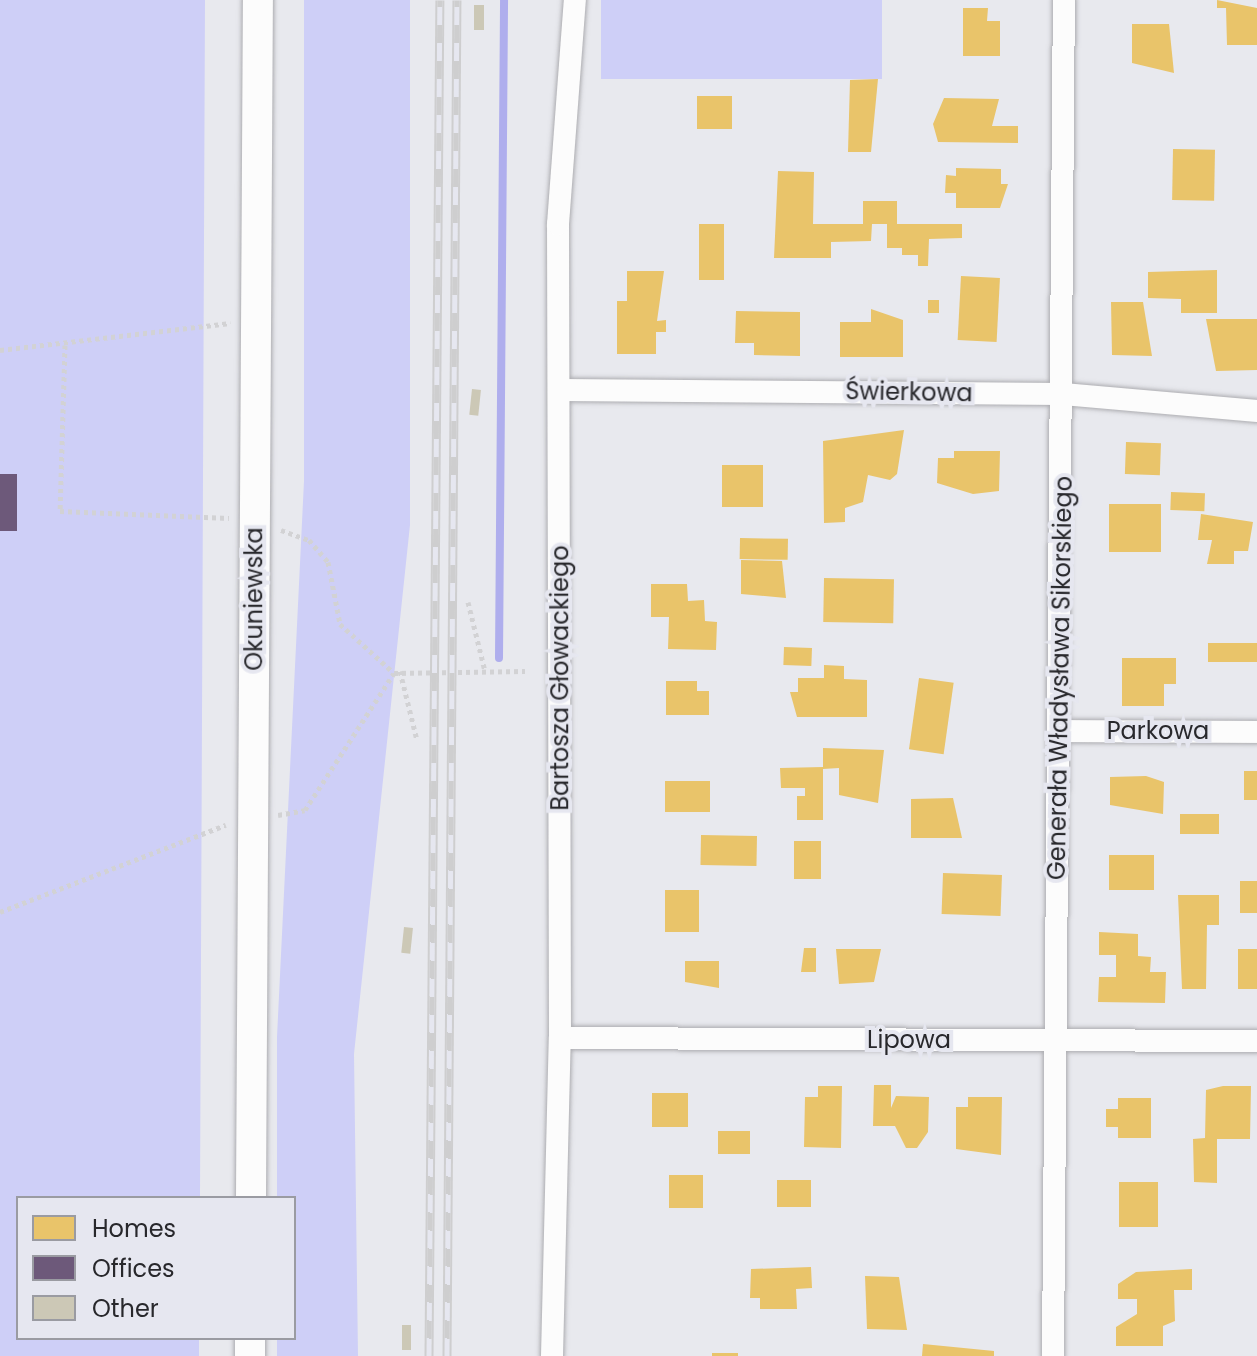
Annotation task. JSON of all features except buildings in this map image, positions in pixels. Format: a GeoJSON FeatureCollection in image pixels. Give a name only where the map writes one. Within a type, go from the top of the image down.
{"type":"FeatureCollection","features":[{"type":"Feature","properties":{"kind":"main road","name":"Okuniewska"},"geometry":{"type":"LineString","coordinates":[[251,1196],[258,0]]}},
{"type":"Feature","properties":{"kind":"street","name":"Bartosza Głowackiego"},"geometry":{"type":"LineString","coordinates":[[552,1356],[560,1038],[559,157],[575,0]]}},
{"type":"Feature","properties":{"kind":"street","name":"Generała Władysława Sikorskiego"},"geometry":{"type":"LineString","coordinates":[[1053,1356],[1064,0]]}},
{"type":"Feature","properties":{"kind":"street","name":"Świerkowa"},"geometry":{"type":"LineString","coordinates":[[561,390],[1063,394],[1257,411]]}},
{"type":"Feature","properties":{"kind":"street","name":"Parkowa"},"geometry":{"type":"LineString","coordinates":[[1060,731],[1257,732]]}},
{"type":"Feature","properties":{"kind":"street","name":"Lipowa"},"geometry":{"type":"LineString","coordinates":[[560,1038],[1257,1041]]}},
{"type":"Feature","properties":{"kind":"path"},"geometry":{"type":"LineString","coordinates":[[0,350],[65,345],[254,320]]}},
{"type":"Feature","properties":{"kind":"path"},"geometry":{"type":"LineString","coordinates":[[65,345],[60,511],[255,520],[309,540],[320,552],[340,624],[397,672],[417,740]]}},
{"type":"Feature","properties":{"kind":"path"},"geometry":{"type":"LineString","coordinates":[[468,602],[485,671]]}},
{"type":"Feature","properties":{"kind":"path"},"geometry":{"type":"LineString","coordinates":[[397,672],[525,671]]}},
{"type":"Feature","properties":{"kind":"path"},"geometry":{"type":"LineString","coordinates":[[0,912],[253,814],[305,810],[397,672]]}},
{"type":"Feature","properties":{"kind":"shaded area"},"geometry":{"type":"Polygon","coordinates":[[[0,0],[205,0],[200,1196],[16,1196],[16,1340],[199,1340],[199,1356],[0,1356],[0,0]]]}},
{"type":"Feature","properties":{"kind":"shaded area"},"geometry":{"type":"Polygon","coordinates":[[[304,0],[410,0],[410,525],[354,1054],[358,1356],[277,1356],[277,1340],[296,1340],[296,1196],[277,1196],[277,1037],[304,481],[304,0]]]}},
{"type":"Feature","properties":{"kind":"shaded area"},"geometry":{"type":"Polygon","coordinates":[[[601,0],[882,0],[882,79],[601,79],[601,0]]]}},
{"type":"Feature","properties":{"kind":"waterway"},"geometry":{"type":"LineString","coordinates":[[499,658],[504,0]]}},
{"type":"Feature","properties":{"kind":"railway"},"geometry":{"type":"LineString","coordinates":[[429,1356],[440,0]]}},
{"type":"Feature","properties":{"kind":"railway"},"geometry":{"type":"LineString","coordinates":[[447,1356],[457,0]]}}]}
